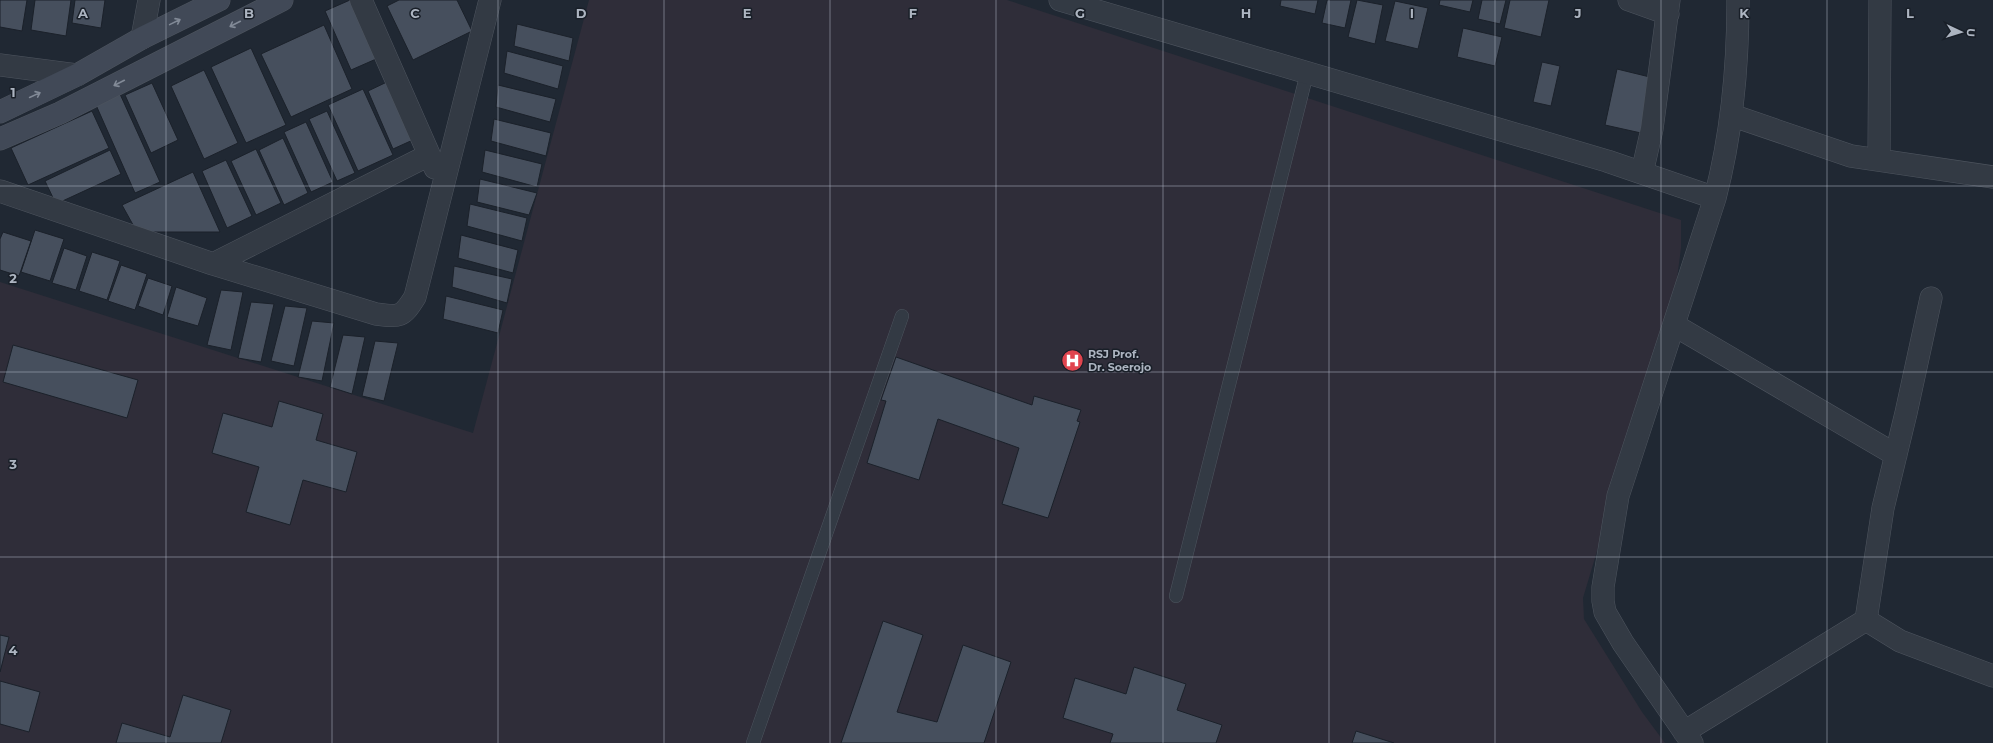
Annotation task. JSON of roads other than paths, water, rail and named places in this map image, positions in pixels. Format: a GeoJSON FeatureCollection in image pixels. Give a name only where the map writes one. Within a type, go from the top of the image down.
{"type":"FeatureCollection","features":[{"type":"Feature","properties":{"kind":"street"},"geometry":{"type":"LineString","coordinates":[[142,38],[149,0]]}},
{"type":"Feature","properties":{"kind":"street"},"geometry":{"type":"LineString","coordinates":[[0,112],[76,75],[142,38],[219,0]]}},
{"type":"Feature","properties":{"kind":"street"},"geometry":{"type":"LineString","coordinates":[[0,139],[60,113],[282,0]]}},
{"type":"Feature","properties":{"kind":"street"},"geometry":{"type":"LineString","coordinates":[[361,0],[430,155],[443,188]]}},
{"type":"Feature","properties":{"kind":"street"},"geometry":{"type":"LineString","coordinates":[[0,191],[212,264],[376,314],[395,316],[407,311],[415,297],[490,0]]}},
{"type":"Feature","properties":{"kind":"street"},"geometry":{"type":"LineString","coordinates":[[1060,0],[1607,161],[1715,198]]}},
{"type":"Feature","properties":{"kind":"street"},"geometry":{"type":"LineString","coordinates":[[1629,0],[1669,7],[1652,129],[1642,173]]}},
{"type":"Feature","properties":{"kind":"street"},"geometry":{"type":"LineString","coordinates":[[1738,0],[1738,58],[1726,157],[1715,198],[1618,496],[1603,586],[1605,612],[1688,738],[1866,620],[1883,508],[1931,298]]}},
{"type":"Feature","properties":{"kind":"street"},"geometry":{"type":"LineString","coordinates":[[1879,159],[1880,0]]}},
{"type":"Feature","properties":{"kind":"street"},"geometry":{"type":"LineString","coordinates":[[0,65],[76,75]]}},
{"type":"Feature","properties":{"kind":"street"},"geometry":{"type":"LineString","coordinates":[[1731,115],[1850,156],[1879,159],[1993,177]]}},
{"type":"Feature","properties":{"kind":"street"},"geometry":{"type":"LineString","coordinates":[[212,264],[430,155]]}},
{"type":"Feature","properties":{"kind":"street"},"geometry":{"type":"LineString","coordinates":[[1674,325],[1896,455]]}},
{"type":"Feature","properties":{"kind":"street"},"geometry":{"type":"LineString","coordinates":[[1866,620],[1900,641],[1993,676]]}},
{"type":"Feature","properties":{"kind":"lane"},"geometry":{"type":"LineString","coordinates":[[1176,596],[1307,73]]}},
{"type":"Feature","properties":{"kind":"lane"},"geometry":{"type":"LineString","coordinates":[[753,743],[902,316]]}},
{"type":"Feature","properties":{"kind":"place","name":"RSJ Prof. Dr. Soerojo"},"geometry":{"type":"Point","coordinates":[1073,360]}}]}
